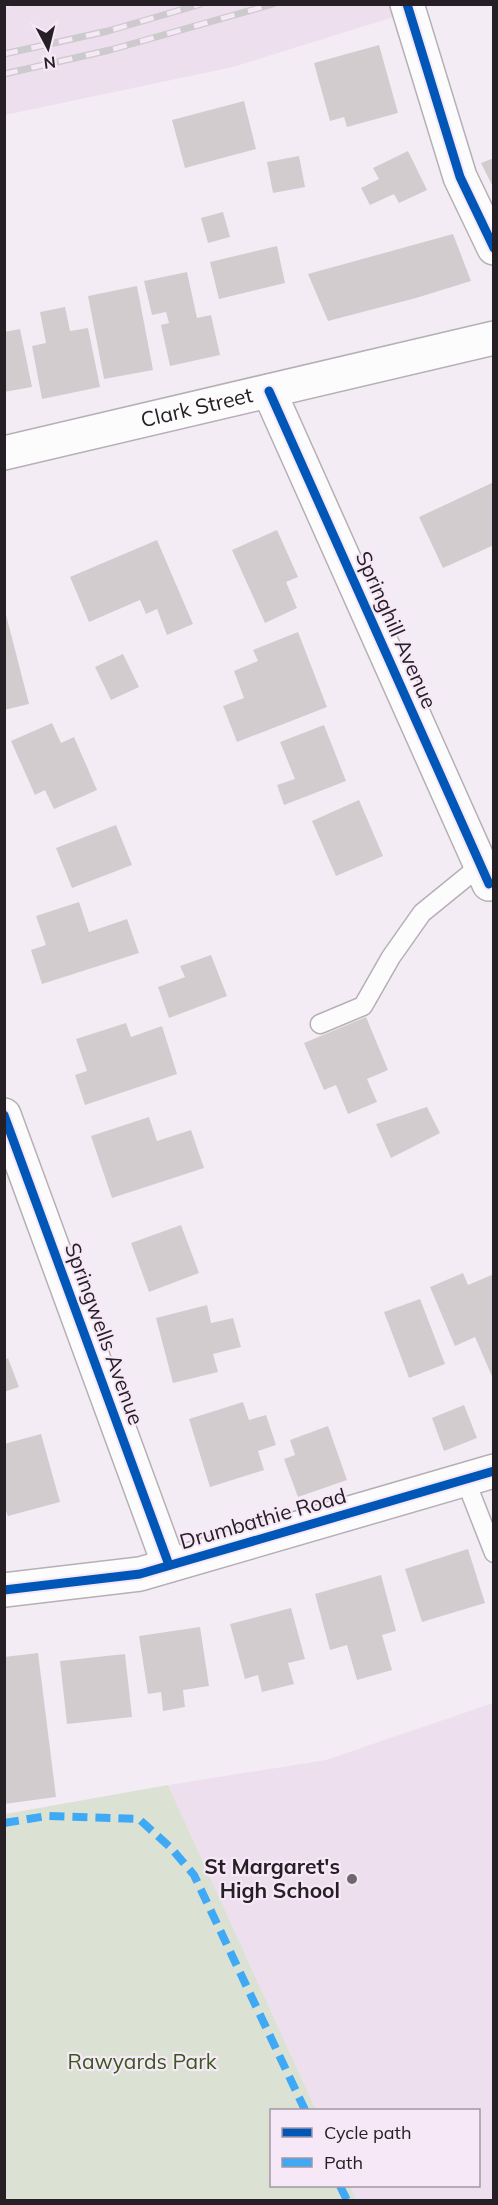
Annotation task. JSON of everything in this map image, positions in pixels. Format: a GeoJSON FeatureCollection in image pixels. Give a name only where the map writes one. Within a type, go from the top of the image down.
{"type":"FeatureCollection","features":[{"type":"Feature","properties":{"kind":"street"},"geometry":{"type":"LineString","coordinates":[[409,11],[460,177],[494,248]]}},
{"type":"Feature","properties":{"kind":"street","name":"Clark Street"},"geometry":{"type":"LineString","coordinates":[[4,453],[494,338]]}},
{"type":"Feature","properties":{"kind":"street","name":"Springhill Avenue"},"geometry":{"type":"LineString","coordinates":[[269,391],[485,874]]}},
{"type":"Feature","properties":{"kind":"street","name":"Springwells Avenue"},"geometry":{"type":"LineString","coordinates":[[4,1115],[169,1565]]}},
{"type":"Feature","properties":{"kind":"street","name":"Drumbathie Road"},"geometry":{"type":"LineString","coordinates":[[4,1590],[140,1574],[479,1475]]}},
{"type":"Feature","properties":{"kind":"lane"},"geometry":{"type":"LineString","coordinates":[[320,1024],[363,1006],[391,957],[422,913],[485,874]]}},
{"type":"Feature","properties":{"kind":"lane"},"geometry":{"type":"LineString","coordinates":[[479,1475],[494,1553]]}},
{"type":"Feature","properties":{"kind":"shaded area"},"geometry":{"type":"Polygon","coordinates":[[[19,4],[432,5],[233,67],[5,115],[4,8],[19,4]]]}},
{"type":"Feature","properties":{"kind":"shaded area","name":"St Margaret's High School"},"geometry":{"type":"Polygon","coordinates":[[[493,1703],[493,2200],[356,2200],[350,2187],[480,2187],[480,2109],[316,2109],[168,1785],[326,1760],[493,1703]]]}},
{"type":"Feature","properties":{"kind":"green space","name":"Rawyards Park"},"geometry":{"type":"Polygon","coordinates":[[[168,1785],[316,2109],[270,2109],[270,2187],[350,2187],[356,2200],[5,2200],[5,1814],[168,1785]]]}},
{"type":"Feature","properties":{"kind":"building"},"geometry":{"type":"Polygon","coordinates":[[[379,45],[398,113],[347,127],[344,117],[330,121],[314,63],[379,45]]]}},
{"type":"Feature","properties":{"kind":"building"},"geometry":{"type":"Polygon","coordinates":[[[244,101],[256,149],[185,168],[172,120],[244,101]]]}},
{"type":"Feature","properties":{"kind":"building"},"geometry":{"type":"Polygon","coordinates":[[[408,151],[427,190],[399,203],[394,194],[370,205],[361,188],[379,179],[373,168],[408,151]]]}},
{"type":"Feature","properties":{"kind":"building"},"geometry":{"type":"Polygon","coordinates":[[[299,156],[305,187],[273,193],[267,162],[299,156]]]}},
{"type":"Feature","properties":{"kind":"building"},"geometry":{"type":"Polygon","coordinates":[[[494,158],[494,189],[481,163],[494,158]]]}},
{"type":"Feature","properties":{"kind":"building"},"geometry":{"type":"Polygon","coordinates":[[[223,212],[230,237],[208,243],[201,218],[223,212]]]}},
{"type":"Feature","properties":{"kind":"building"},"geometry":{"type":"Polygon","coordinates":[[[453,234],[471,281],[328,321],[308,274],[453,234]]]}},
{"type":"Feature","properties":{"kind":"building"},"geometry":{"type":"Polygon","coordinates":[[[277,246],[285,283],[219,299],[210,262],[277,246]]]}},
{"type":"Feature","properties":{"kind":"building"},"geometry":{"type":"Polygon","coordinates":[[[187,272],[197,318],[211,315],[220,355],[170,366],[161,325],[169,323],[166,312],[152,315],[144,281],[187,272]]]}},
{"type":"Feature","properties":{"kind":"building"},"geometry":{"type":"Polygon","coordinates":[[[137,286],[153,370],[104,379],[88,296],[137,286]]]}},
{"type":"Feature","properties":{"kind":"building"},"geometry":{"type":"Polygon","coordinates":[[[65,307],[70,331],[88,328],[100,387],[42,399],[32,346],[46,343],[40,312],[65,307]]]}},
{"type":"Feature","properties":{"kind":"building"},"geometry":{"type":"Polygon","coordinates":[[[20,329],[32,387],[4,392],[4,332],[20,329]]]}},
{"type":"Feature","properties":{"kind":"building"},"geometry":{"type":"Polygon","coordinates":[[[494,482],[494,545],[443,568],[419,517],[494,482]]]}},
{"type":"Feature","properties":{"kind":"building"},"geometry":{"type":"Polygon","coordinates":[[[277,530],[298,577],[286,582],[297,608],[265,623],[232,550],[277,530]]]}},
{"type":"Feature","properties":{"kind":"building"},"geometry":{"type":"Polygon","coordinates":[[[157,540],[193,624],[167,635],[157,609],[146,614],[140,600],[89,622],[70,577],[157,540]]]}},
{"type":"Feature","properties":{"kind":"building"},"geometry":{"type":"Polygon","coordinates":[[[4,607],[29,704],[4,710],[4,607]]]}},
{"type":"Feature","properties":{"kind":"building"},"geometry":{"type":"Polygon","coordinates":[[[298,632],[327,707],[237,742],[223,706],[244,698],[234,671],[258,661],[253,650],[298,632]]]}},
{"type":"Feature","properties":{"kind":"building"},"geometry":{"type":"Polygon","coordinates":[[[123,654],[139,687],[111,700],[95,667],[123,654]]]}},
{"type":"Feature","properties":{"kind":"building"},"geometry":{"type":"Polygon","coordinates":[[[52,723],[61,743],[74,737],[97,790],[54,809],[45,790],[35,795],[11,741],[52,723]]]}},
{"type":"Feature","properties":{"kind":"building"},"geometry":{"type":"Polygon","coordinates":[[[324,725],[346,781],[284,805],[277,785],[295,779],[280,742],[324,725]]]}},
{"type":"Feature","properties":{"kind":"building"},"geometry":{"type":"Polygon","coordinates":[[[359,800],[383,856],[336,876],[312,821],[359,800]]]}},
{"type":"Feature","properties":{"kind":"building"},"geometry":{"type":"Polygon","coordinates":[[[116,825],[132,865],[72,888],[56,848],[116,825]]]}},
{"type":"Feature","properties":{"kind":"building"},"geometry":{"type":"Polygon","coordinates":[[[79,902],[89,932],[127,919],[139,953],[42,984],[31,950],[46,945],[36,916],[79,902]]]}},
{"type":"Feature","properties":{"kind":"building"},"geometry":{"type":"Polygon","coordinates":[[[211,955],[227,996],[169,1018],[158,987],[185,977],[180,966],[211,955]]]}},
{"type":"Feature","properties":{"kind":"building"},"geometry":{"type":"Polygon","coordinates":[[[366,1017],[388,1070],[367,1079],[377,1102],[348,1114],[336,1085],[324,1090],[304,1043],[366,1017]]]}},
{"type":"Feature","properties":{"kind":"building"},"geometry":{"type":"Polygon","coordinates":[[[126,1023],[131,1037],[162,1026],[177,1074],[85,1105],[75,1075],[87,1071],[76,1039],[126,1023]]]}},
{"type":"Feature","properties":{"kind":"building"},"geometry":{"type":"Polygon","coordinates":[[[427,1107],[440,1133],[391,1158],[376,1124],[427,1107]]]}},
{"type":"Feature","properties":{"kind":"building"},"geometry":{"type":"Polygon","coordinates":[[[149,1117],[157,1141],[191,1130],[204,1168],[112,1198],[91,1136],[149,1117]]]}},
{"type":"Feature","properties":{"kind":"building"},"geometry":{"type":"Polygon","coordinates":[[[181,1225],[199,1273],[149,1292],[131,1243],[181,1225]]]}},
{"type":"Feature","properties":{"kind":"building"},"geometry":{"type":"Polygon","coordinates":[[[463,1273],[468,1285],[494,1274],[494,1381],[475,1337],[455,1346],[430,1287],[463,1273]]]}},
{"type":"Feature","properties":{"kind":"building"},"geometry":{"type":"Polygon","coordinates":[[[420,1299],[445,1364],[409,1378],[384,1312],[420,1299]]]}},
{"type":"Feature","properties":{"kind":"building"},"geometry":{"type":"Polygon","coordinates":[[[207,1305],[211,1323],[233,1318],[241,1347],[213,1354],[218,1372],[173,1383],[156,1318],[207,1305]]]}},
{"type":"Feature","properties":{"kind":"building"},"geometry":{"type":"Polygon","coordinates":[[[8,1358],[19,1387],[4,1392],[4,1360],[8,1358]]]}},
{"type":"Feature","properties":{"kind":"building"},"geometry":{"type":"Polygon","coordinates":[[[243,1402],[249,1420],[266,1415],[276,1445],[258,1451],[264,1470],[210,1487],[189,1419],[243,1402]]]}},
{"type":"Feature","properties":{"kind":"building"},"geometry":{"type":"Polygon","coordinates":[[[464,1405],[477,1438],[444,1451],[432,1418],[464,1405]]]}},
{"type":"Feature","properties":{"kind":"building"},"geometry":{"type":"Polygon","coordinates":[[[328,1426],[347,1480],[298,1497],[284,1459],[295,1455],[290,1440],[328,1426]]]}},
{"type":"Feature","properties":{"kind":"building"},"geometry":{"type":"Polygon","coordinates":[[[41,1434],[60,1502],[8,1516],[4,1507],[4,1444],[41,1434]]]}},
{"type":"Feature","properties":{"kind":"building"},"geometry":{"type":"Polygon","coordinates":[[[468,1549],[485,1603],[422,1622],[405,1569],[468,1549]]]}},
{"type":"Feature","properties":{"kind":"building"},"geometry":{"type":"Polygon","coordinates":[[[381,1575],[396,1631],[382,1635],[392,1670],[357,1680],[347,1645],[330,1650],[315,1594],[381,1575]]]}},
{"type":"Feature","properties":{"kind":"building"},"geometry":{"type":"Polygon","coordinates":[[[291,1608],[305,1659],[288,1663],[294,1684],[262,1692],[258,1675],[245,1679],[230,1624],[291,1608]]]}},
{"type":"Feature","properties":{"kind":"building"},"geometry":{"type":"Polygon","coordinates":[[[200,1627],[209,1686],[183,1690],[185,1707],[163,1711],[161,1692],[148,1694],[139,1636],[200,1627]]]}},
{"type":"Feature","properties":{"kind":"building"},"geometry":{"type":"Polygon","coordinates":[[[38,1653],[56,1797],[4,1804],[4,1657],[38,1653]]]}},
{"type":"Feature","properties":{"kind":"building"},"geometry":{"type":"Polygon","coordinates":[[[125,1654],[132,1717],[67,1724],[60,1661],[125,1654]]]}},
{"type":"Feature","properties":{"kind":"railway"},"geometry":{"type":"LineString","coordinates":[[4,54],[108,31],[201,4]]}},
{"type":"Feature","properties":{"kind":"railway"},"geometry":{"type":"LineString","coordinates":[[4,74],[110,50],[273,4]]}},
{"type":"Feature","properties":{"kind":"marked path"},"geometry":{"type":"LineString","coordinates":[[4,1823],[47,1816],[139,1819],[171,1848],[194,1875],[305,2109]]}},
{"type":"Feature","properties":{"kind":"marked path"},"geometry":{"type":"LineString","coordinates":[[340,2187],[347,2200]]}},
{"type":"Feature","properties":{"kind":"cycle path"},"geometry":{"type":"LineString","coordinates":[[407,4],[460,177],[494,248]]}},
{"type":"Feature","properties":{"kind":"cycle path"},"geometry":{"type":"LineString","coordinates":[[269,391],[489,884]]}},
{"type":"Feature","properties":{"kind":"cycle path"},"geometry":{"type":"LineString","coordinates":[[4,1115],[169,1565]]}},
{"type":"Feature","properties":{"kind":"cycle path"},"geometry":{"type":"LineString","coordinates":[[4,1590],[140,1574],[494,1471]]}},
{"type":"Feature","properties":{"kind":"place","name":"St Margaret's High School"},"geometry":{"type":"Point","coordinates":[352,1879]}}]}
